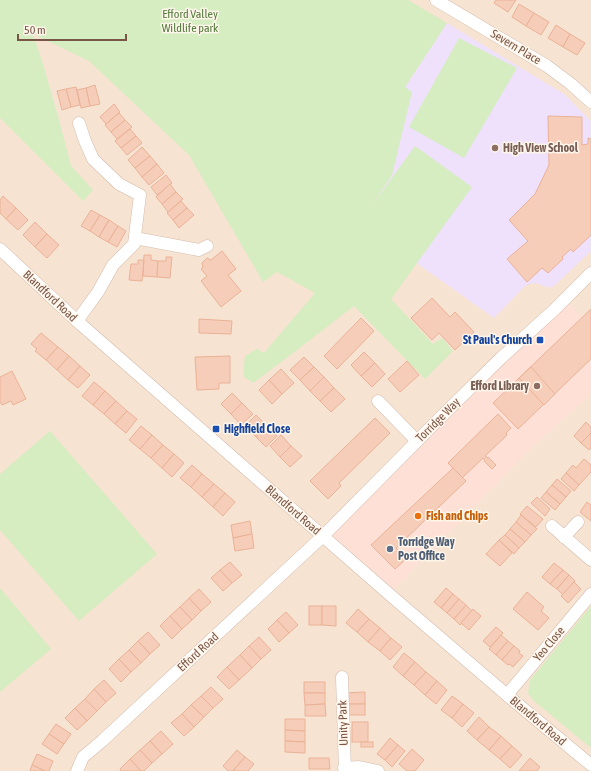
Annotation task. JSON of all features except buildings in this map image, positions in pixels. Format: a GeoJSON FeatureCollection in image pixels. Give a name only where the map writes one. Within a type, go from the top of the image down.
{"type":"FeatureCollection","features":[{"type":"Feature","properties":{"kind":"street","name":"Severn Place"},"geometry":{"type":"LineString","coordinates":[[436,0],[547,66],[571,84],[591,102]]}},
{"type":"Feature","properties":{"kind":"street"},"geometry":{"type":"LineString","coordinates":[[77,321],[98,292],[113,265],[134,244],[140,195],[119,184],[93,159],[79,124]]}},
{"type":"Feature","properties":{"kind":"street"},"geometry":{"type":"LineString","coordinates":[[134,238],[199,250],[207,246]]}},
{"type":"Feature","properties":{"kind":"street","name":"Blandford Road"},"geometry":{"type":"LineString","coordinates":[[0,249],[77,321],[323,536],[507,695],[591,765]]}},
{"type":"Feature","properties":{"kind":"street","name":"Torridge Way"},"geometry":{"type":"LineString","coordinates":[[323,536],[496,363],[591,274]]}},
{"type":"Feature","properties":{"kind":"street"},"geometry":{"type":"LineString","coordinates":[[378,401],[417,441]]}},
{"type":"Feature","properties":{"kind":"street"},"geometry":{"type":"LineString","coordinates":[[564,537],[578,522]]}},
{"type":"Feature","properties":{"kind":"street"},"geometry":{"type":"LineString","coordinates":[[552,526],[591,560]]}},
{"type":"Feature","properties":{"kind":"street","name":"Efford Road"},"geometry":{"type":"LineString","coordinates":[[77,771],[83,757],[323,536]]}},
{"type":"Feature","properties":{"kind":"street","name":"Yeo Close"},"geometry":{"type":"LineString","coordinates":[[507,695],[591,594]]}},
{"type":"Feature","properties":{"kind":"street","name":"Unity Park"},"geometry":{"type":"LineString","coordinates":[[342,677],[345,770],[359,767],[378,771]]}},
{"type":"Feature","properties":{"kind":"shaded area"},"geometry":{"type":"Polygon","coordinates":[[[0,0],[591,0],[591,771],[0,771],[0,0]]]}},
{"type":"Feature","properties":{"kind":"shaded area","name":"High View School"},"geometry":{"type":"Polygon","coordinates":[[[447,23],[564,94],[591,121],[591,251],[553,287],[546,287],[536,283],[526,285],[494,318],[360,223],[392,175],[405,87],[447,23]]]}},
{"type":"Feature","properties":{"kind":"shaded area"},"geometry":{"type":"Polygon","coordinates":[[[564,299],[591,326],[591,394],[533,446],[389,594],[323,536],[564,299]]]}},
{"type":"Feature","properties":{"kind":"green space","name":"Efford Valley Wildlife park"},"geometry":{"type":"Polygon","coordinates":[[[0,0],[408,0],[447,23],[405,87],[412,92],[392,175],[370,208],[415,146],[472,187],[391,299],[433,344],[442,338],[453,351],[425,379],[354,306],[253,383],[243,376],[245,356],[257,349],[264,353],[315,293],[277,272],[263,282],[189,155],[89,61],[33,34],[43,64],[71,166],[93,190],[83,201],[0,118],[0,0]]]}},
{"type":"Feature","properties":{"kind":"green space"},"geometry":{"type":"Polygon","coordinates":[[[459,38],[517,68],[464,158],[409,127],[459,38]]]}},
{"type":"Feature","properties":{"kind":"green space"},"geometry":{"type":"Polygon","coordinates":[[[50,431],[157,554],[79,621],[0,530],[0,474],[50,431]]]}},
{"type":"Feature","properties":{"kind":"green space"},"geometry":{"type":"Polygon","coordinates":[[[0,588],[51,649],[0,692],[0,588]]]}},
{"type":"Feature","properties":{"kind":"green space"},"geometry":{"type":"Polygon","coordinates":[[[591,606],[591,748],[533,700],[528,693],[530,680],[591,606]]]}},
{"type":"Feature","properties":{"kind":"place","name":"High View School"},"geometry":{"type":"Point","coordinates":[495,148]}},
{"type":"Feature","properties":{"kind":"place","name":"St Paul's Church"},"geometry":{"type":"Point","coordinates":[540,340]}},
{"type":"Feature","properties":{"kind":"place","name":"Efford Library"},"geometry":{"type":"Point","coordinates":[537,386]}},
{"type":"Feature","properties":{"kind":"place","name":"Highfield Close"},"geometry":{"type":"Point","coordinates":[216,429]}},
{"type":"Feature","properties":{"kind":"place","name":"Fish and Chips"},"geometry":{"type":"Point","coordinates":[418,516]}},
{"type":"Feature","properties":{"kind":"place","name":"Torridge Way Post Office"},"geometry":{"type":"Point","coordinates":[390,549]}}]}
